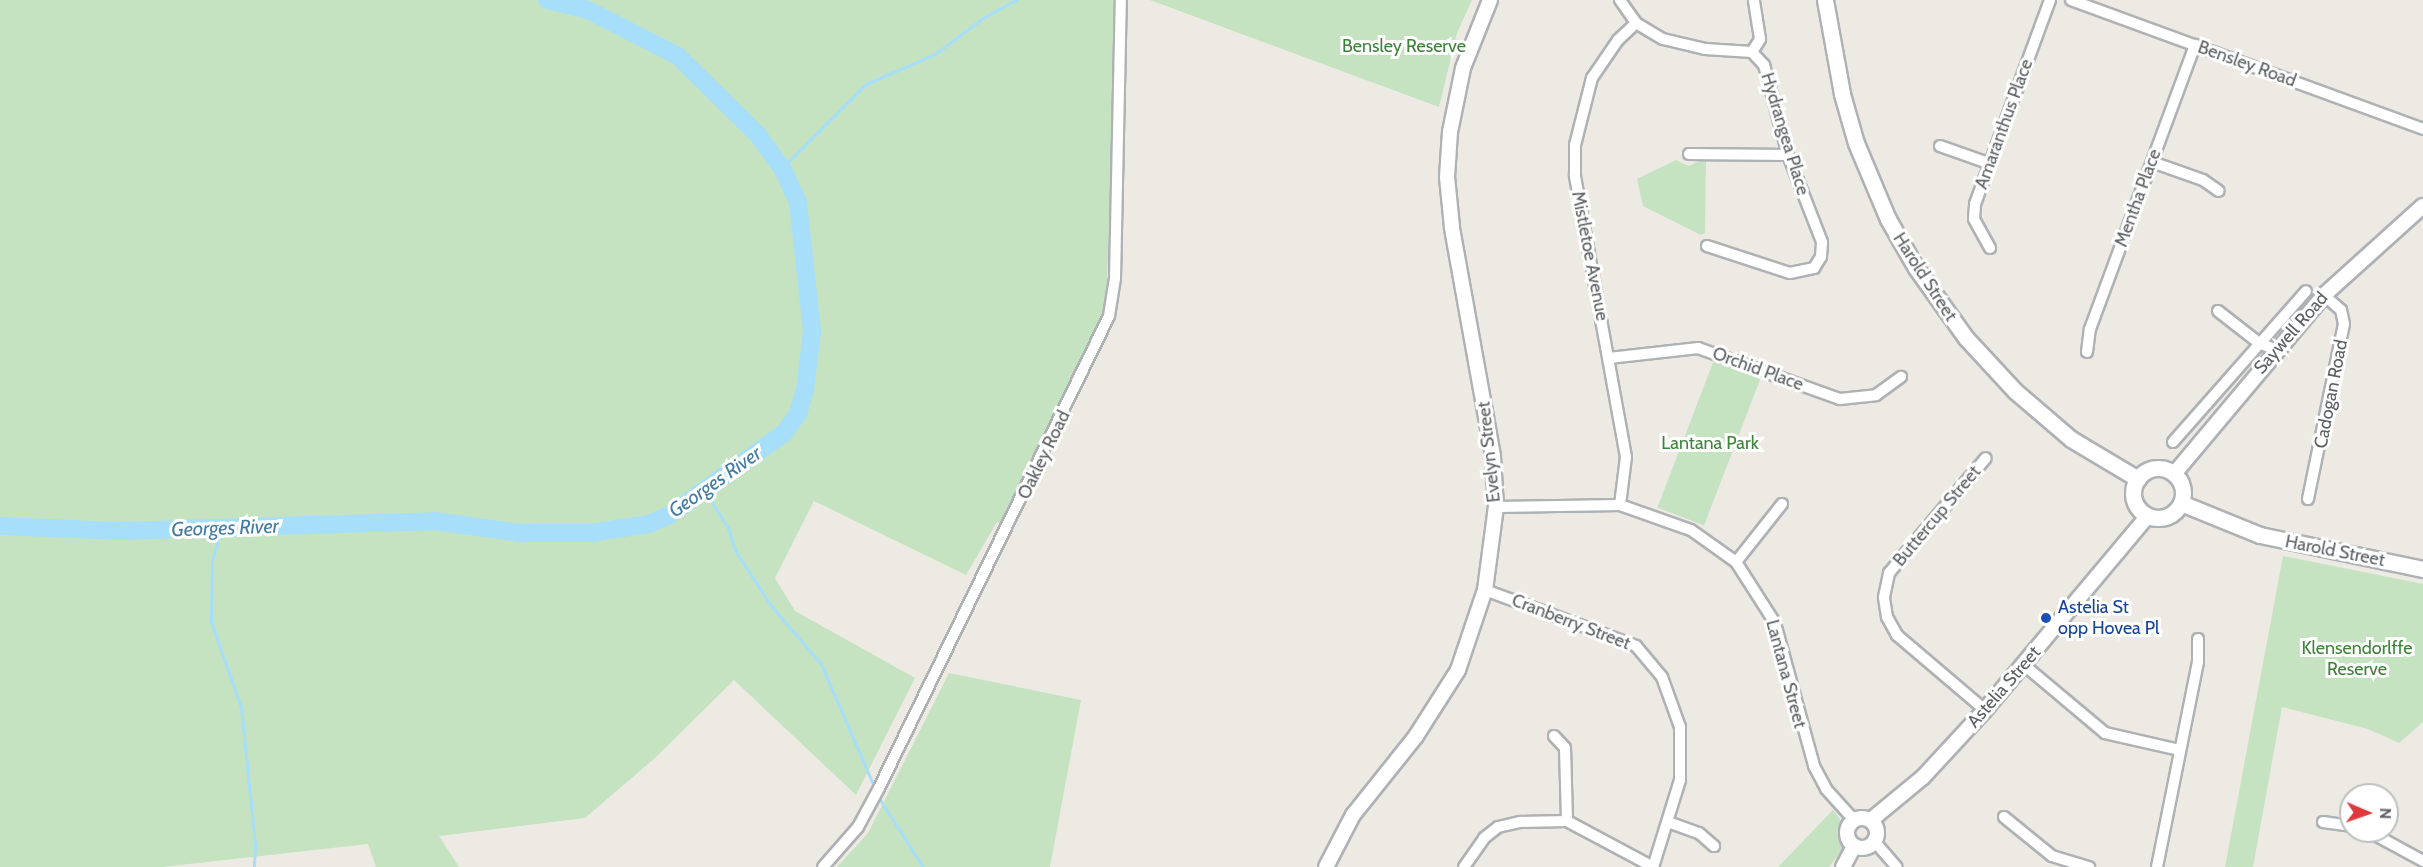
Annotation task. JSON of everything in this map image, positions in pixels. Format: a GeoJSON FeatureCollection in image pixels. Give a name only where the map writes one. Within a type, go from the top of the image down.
{"type":"FeatureCollection","features":[{"type":"Feature","properties":{"kind":"main road","name":"Harold Street"},"geometry":{"type":"LineString","coordinates":[[1825,0],[1842,94],[1856,143],[1888,219],[1916,268],[1966,338],[2015,391],[2071,439],[2138,479]]}},
{"type":"Feature","properties":{"kind":"main road"},"geometry":{"type":"LineString","coordinates":[[2154,469],[2174,474],[2182,489],[2181,503],[2168,516],[2148,516],[2134,498],[2138,479],[2154,469]]}},
{"type":"Feature","properties":{"kind":"main road","name":"Harold Street"},"geometry":{"type":"LineString","coordinates":[[2181,503],[2260,535],[2423,568]]}},
{"type":"Feature","properties":{"kind":"street","name":"Oakley Road"},"geometry":{"type":"LineString","coordinates":[[823,867],[858,827],[879,788],[1109,316],[1115,278],[1121,0]]}},
{"type":"Feature","properties":{"kind":"street","name":"Evelyn Street"},"geometry":{"type":"LineString","coordinates":[[1326,867],[1353,814],[1416,736],[1445,691],[1468,646],[1485,590],[1496,507],[1491,440],[1452,227],[1447,177],[1450,132],[1463,68],[1490,0]]}},
{"type":"Feature","properties":{"kind":"street"},"geometry":{"type":"LineString","coordinates":[[1620,0],[1636,23],[1663,39],[1705,49],[1752,52]]}},
{"type":"Feature","properties":{"kind":"street","name":"Hydrangea Place"},"geometry":{"type":"LineString","coordinates":[[1707,246],[1790,273],[1814,268],[1821,257],[1822,243],[1788,155],[1764,65],[1752,52],[1760,39],[1754,0]]}},
{"type":"Feature","properties":{"kind":"street","name":"Amaranthus Place"},"geometry":{"type":"LineString","coordinates":[[1990,248],[1974,219],[1988,163],[2050,0]]}},
{"type":"Feature","properties":{"kind":"street","name":"Bensley Road"},"geometry":{"type":"LineString","coordinates":[[2072,0],[2423,129]]}},
{"type":"Feature","properties":{"kind":"street","name":"Mistletoe Avenue"},"geometry":{"type":"LineString","coordinates":[[1620,505],[1626,458],[1575,175],[1575,145],[1592,78],[1618,40],[1636,23]]}},
{"type":"Feature","properties":{"kind":"street","name":"Mentha Place"},"geometry":{"type":"LineString","coordinates":[[2087,352],[2090,329],[2195,45]]}},
{"type":"Feature","properties":{"kind":"street"},"geometry":{"type":"LineString","coordinates":[[1940,146],[1988,163]]}},
{"type":"Feature","properties":{"kind":"street"},"geometry":{"type":"LineString","coordinates":[[1689,154],[1788,155]]}},
{"type":"Feature","properties":{"kind":"street"},"geometry":{"type":"LineString","coordinates":[[2152,162],[2203,180],[2218,191]]}},
{"type":"Feature","properties":{"kind":"street","name":"Saywell Road"},"geometry":{"type":"LineString","coordinates":[[2174,474],[2324,295],[2423,206]]}},
{"type":"Feature","properties":{"kind":"street"},"geometry":{"type":"LineString","coordinates":[[2173,442],[2306,291]]}},
{"type":"Feature","properties":{"kind":"street","name":"Cadogan Road"},"geometry":{"type":"LineString","coordinates":[[2308,500],[2344,324],[2341,310],[2324,295]]}},
{"type":"Feature","properties":{"kind":"street"},"geometry":{"type":"LineString","coordinates":[[2218,311],[2259,343],[2276,351]]}},
{"type":"Feature","properties":{"kind":"street","name":"Orchid Place"},"geometry":{"type":"LineString","coordinates":[[1609,358],[1698,348],[1840,399],[1876,395],[1900,377]]}},
{"type":"Feature","properties":{"kind":"street","name":"Buttercup Street"},"geometry":{"type":"LineString","coordinates":[[1985,710],[1898,635],[1887,617],[1884,597],[1889,573],[1986,458]]}},
{"type":"Feature","properties":{"kind":"street"},"geometry":{"type":"LineString","coordinates":[[1736,562],[1782,504]]}},
{"type":"Feature","properties":{"kind":"street","name":"Lantana Street"},"geometry":{"type":"LineString","coordinates":[[1496,507],[1620,505],[1691,530],[1736,562],[1775,623],[1814,766],[1826,789],[1854,820]]}},
{"type":"Feature","properties":{"kind":"street","name":"Astelia Street"},"geometry":{"type":"LineString","coordinates":[[1871,820],[1923,777],[1985,710],[2148,516]]}},
{"type":"Feature","properties":{"kind":"street","name":"Cranberry Street"},"geometry":{"type":"LineString","coordinates":[[1485,590],[1636,646],[1656,667],[1680,727],[1680,780],[1653,867]]}},
{"type":"Feature","properties":{"kind":"street"},"geometry":{"type":"LineString","coordinates":[[2157,867],[2180,750],[2198,639]]}},
{"type":"Feature","properties":{"kind":"street"},"geometry":{"type":"LineString","coordinates":[[2024,665],[2105,733],[2180,750]]}},
{"type":"Feature","properties":{"kind":"street"},"geometry":{"type":"LineString","coordinates":[[1554,736],[1565,748],[1567,821]]}},
{"type":"Feature","properties":{"kind":"street"},"geometry":{"type":"LineString","coordinates":[[2004,817],[2052,856],[2090,867]]}},
{"type":"Feature","properties":{"kind":"street"},"geometry":{"type":"LineString","coordinates":[[1854,820],[1871,820],[1878,830],[1875,842],[1865,848],[1854,846],[1847,833],[1854,820]]}},
{"type":"Feature","properties":{"kind":"street"},"geometry":{"type":"LineString","coordinates":[[1464,867],[1484,838],[1498,827],[1520,822],[1567,821],[1653,867]]}},
{"type":"Feature","properties":{"kind":"street"},"geometry":{"type":"LineString","coordinates":[[1668,822],[1699,833],[1714,846]]}},
{"type":"Feature","properties":{"kind":"street"},"geometry":{"type":"LineString","coordinates":[[2323,822],[2339,824]]}},
{"type":"Feature","properties":{"kind":"street"},"geometry":{"type":"LineString","coordinates":[[1875,842],[1897,867]]}},
{"type":"Feature","properties":{"kind":"street"},"geometry":{"type":"LineString","coordinates":[[2390,843],[2423,861]]}},
{"type":"Feature","properties":{"kind":"street"},"geometry":{"type":"LineString","coordinates":[[1843,867],[1854,846]]}},
{"type":"Feature","properties":{"kind":"green space"},"geometry":{"type":"Polygon","coordinates":[[[0,0],[1117,0],[1106,308],[1003,525],[997,522],[966,575],[814,501],[775,578],[795,611],[915,678],[856,795],[734,680],[655,758],[585,818],[439,836],[459,867],[376,867],[368,844],[162,867],[0,867],[0,0]]]}},
{"type":"Feature","properties":{"kind":"green space","name":"Bensley Reserve"},"geometry":{"type":"Polygon","coordinates":[[[1150,0],[1472,0],[1457,33],[1439,107],[1150,0]]]}},
{"type":"Feature","properties":{"kind":"green space"},"geometry":{"type":"Polygon","coordinates":[[[1706,158],[1705,233],[1701,235],[1643,206],[1637,179],[1676,160],[1689,166],[1706,158]]]}},
{"type":"Feature","properties":{"kind":"green space","name":"Lantana Park"},"geometry":{"type":"Polygon","coordinates":[[[1714,360],[1761,378],[1704,525],[1657,508],[1714,360]]]}},
{"type":"Feature","properties":{"kind":"green space","name":"Klensendorlffe Reserve"},"geometry":{"type":"Polygon","coordinates":[[[2283,556],[2423,584],[2423,722],[2399,743],[2368,729],[2282,707],[2253,867],[2225,867],[2283,556]]]}},
{"type":"Feature","properties":{"kind":"green space"},"geometry":{"type":"Polygon","coordinates":[[[949,673],[1081,700],[1050,867],[837,867],[868,833],[949,673]]]}},
{"type":"Feature","properties":{"kind":"green space"},"geometry":{"type":"Polygon","coordinates":[[[1833,810],[1843,823],[1844,848],[1829,867],[1778,867],[1833,810]]]}},
{"type":"Feature","properties":{"kind":"waterway","name":"Georges River"},"geometry":{"type":"LineString","coordinates":[[0,526],[120,531],[434,521],[520,533],[591,533],[649,524],[671,514],[784,433],[798,414],[805,390],[812,331],[798,202],[782,168],[759,136],[678,56],[588,10],[547,0]]}},
{"type":"Feature","properties":{"kind":"waterway"},"geometry":{"type":"LineString","coordinates":[[782,168],[866,84],[935,54],[983,18],[1016,0]]}},
{"type":"Feature","properties":{"kind":"waterway"},"geometry":{"type":"LineString","coordinates":[[704,490],[728,528],[736,552],[772,607],[821,664],[875,789]]}},
{"type":"Feature","properties":{"kind":"waterway"},"geometry":{"type":"LineString","coordinates":[[222,526],[212,562],[211,622],[241,707],[255,845],[254,867]]}},
{"type":"Feature","properties":{"kind":"waterway"},"geometry":{"type":"LineString","coordinates":[[877,795],[923,867]]}},
{"type":"Feature","properties":{"kind":"place","name":"Astelia St opp Hovea Pl"},"geometry":{"type":"Point","coordinates":[2046,618]}}]}
